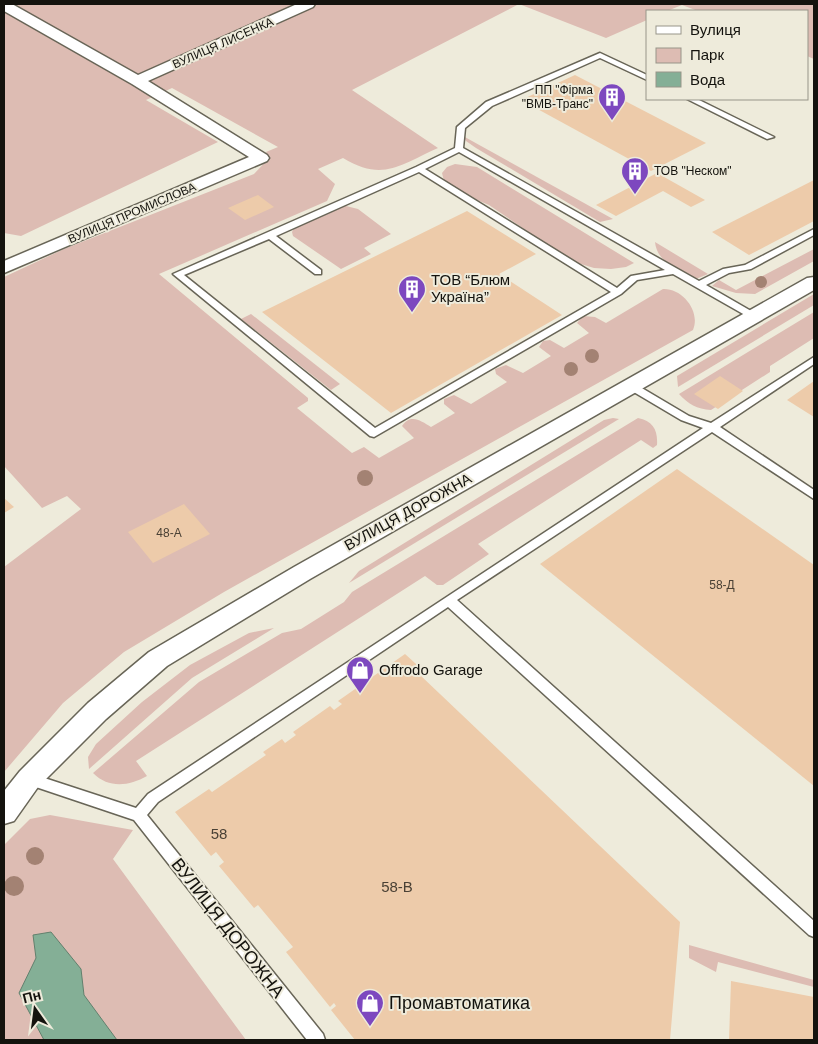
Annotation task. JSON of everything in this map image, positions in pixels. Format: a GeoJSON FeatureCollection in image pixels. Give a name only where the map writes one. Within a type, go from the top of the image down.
{"type":"FeatureCollection","features":[{"type":"Feature","properties":{"kind":"street","name":"ВУЛИЦЯ ЛИСЕНКА"},"geometry":{"type":"LineString","coordinates":[[137,82],[308,4]]}},
{"type":"Feature","properties":{"kind":"street"},"geometry":{"type":"LineString","coordinates":[[4,5],[137,82]]}},
{"type":"Feature","properties":{"kind":"street","name":"ВУЛИЦЯ ПРОМИСЛОВА"},"geometry":{"type":"LineString","coordinates":[[4,268],[261,158],[137,82]]}},
{"type":"Feature","properties":{"kind":"street"},"geometry":{"type":"LineString","coordinates":[[4,253],[26,258]]}},
{"type":"Feature","properties":{"kind":"street","name":"ВУЛИЦЯ ДОРОЖНА"},"geometry":{"type":"LineString","coordinates":[[4,812],[29,779],[97,711],[158,659],[302,573],[756,317],[814,282]]}},
{"type":"Feature","properties":{"kind":"lane"},"geometry":{"type":"LineString","coordinates":[[459,148],[461,128],[489,104],[600,55],[646,78]]}},
{"type":"Feature","properties":{"kind":"lane"},"geometry":{"type":"LineString","coordinates":[[693,100],[770,137]]}},
{"type":"Feature","properties":{"kind":"lane"},"geometry":{"type":"LineString","coordinates":[[459,148],[419,169],[178,274],[374,433],[618,292],[634,278],[674,272]]}},
{"type":"Feature","properties":{"kind":"lane"},"geometry":{"type":"LineString","coordinates":[[459,148],[756,317]]}},
{"type":"Feature","properties":{"kind":"lane"},"geometry":{"type":"LineString","coordinates":[[419,169],[618,292]]}},
{"type":"Feature","properties":{"kind":"lane"},"geometry":{"type":"LineString","coordinates":[[699,285],[726,271],[748,267],[814,232]]}},
{"type":"Feature","properties":{"kind":"lane"},"geometry":{"type":"LineString","coordinates":[[270,235],[318,272]]}},
{"type":"Feature","properties":{"kind":"lane"},"geometry":{"type":"LineString","coordinates":[[29,779],[139,815],[153,798],[449,600],[714,428],[814,360]]}},
{"type":"Feature","properties":{"kind":"lane"},"geometry":{"type":"LineString","coordinates":[[631,386],[685,418],[714,428],[814,495]]}},
{"type":"Feature","properties":{"kind":"lane"},"geometry":{"type":"LineString","coordinates":[[449,600],[814,930]]}},
{"type":"Feature","properties":{"kind":"lane","name":"ВУЛИЦЯ ДОРОЖНА"},"geometry":{"type":"LineString","coordinates":[[139,815],[317,1040]]}},
{"type":"Feature","properties":{"kind":"green space"},"geometry":{"type":"Polygon","coordinates":[[[4,4],[519,4],[352,90],[438,148],[402,165],[381,170],[369,169],[343,158],[318,169],[335,184],[327,201],[159,274],[308,398],[308,401],[297,408],[352,453],[364,447],[379,458],[414,438],[402,426],[405,422],[416,419],[431,427],[455,413],[444,404],[444,399],[454,395],[471,404],[507,382],[496,374],[495,369],[506,365],[523,373],[551,356],[539,347],[543,341],[550,340],[564,348],[589,333],[577,323],[583,316],[595,317],[606,323],[663,289],[677,292],[688,302],[692,308],[695,323],[693,330],[224,592],[124,652],[63,703],[4,772],[4,567],[81,509],[67,496],[42,508],[4,466],[4,277],[64,249],[254,174],[269,158],[266,152],[278,147],[172,88],[146,100],[218,142],[21,236],[4,233],[4,4]]]}},
{"type":"Feature","properties":{"kind":"green space"},"geometry":{"type":"Polygon","coordinates":[[[519,4],[814,4],[814,59],[808,56],[808,10],[695,10],[682,5],[670,10],[646,10],[646,20],[606,38],[519,4]]]}},
{"type":"Feature","properties":{"kind":"green space"},"geometry":{"type":"Polygon","coordinates":[[[463,136],[613,219],[600,222],[476,148],[466,141],[463,136]]]}},
{"type":"Feature","properties":{"kind":"green space"},"geometry":{"type":"Polygon","coordinates":[[[455,164],[477,167],[634,263],[626,267],[611,269],[594,268],[571,261],[489,205],[465,195],[444,181],[442,173],[447,167],[455,164]]]}},
{"type":"Feature","properties":{"kind":"green space"},"geometry":{"type":"Polygon","coordinates":[[[342,205],[358,209],[391,234],[364,248],[371,254],[341,269],[293,236],[292,232],[295,226],[342,205]]]}},
{"type":"Feature","properties":{"kind":"green space"},"geometry":{"type":"Polygon","coordinates":[[[655,242],[708,274],[696,279],[676,269],[664,261],[655,242]]]}},
{"type":"Feature","properties":{"kind":"green space"},"geometry":{"type":"Polygon","coordinates":[[[814,249],[814,261],[755,294],[736,293],[712,286],[719,280],[736,290],[814,249]]]}},
{"type":"Feature","properties":{"kind":"green space"},"geometry":{"type":"Polygon","coordinates":[[[814,294],[814,305],[678,387],[677,376],[814,294]]]}},
{"type":"Feature","properties":{"kind":"green space"},"geometry":{"type":"Polygon","coordinates":[[[814,312],[814,338],[770,366],[770,372],[711,410],[693,405],[679,394],[814,312]]]}},
{"type":"Feature","properties":{"kind":"green space"},"geometry":{"type":"Polygon","coordinates":[[[251,314],[340,384],[331,390],[241,319],[251,314]]]}},
{"type":"Feature","properties":{"kind":"green space"},"geometry":{"type":"Polygon","coordinates":[[[638,418],[647,421],[654,427],[657,435],[657,445],[653,448],[641,440],[478,544],[489,554],[443,585],[437,585],[425,576],[136,761],[147,776],[126,784],[112,784],[93,773],[199,682],[282,633],[301,629],[344,602],[352,592],[638,418]]]}},
{"type":"Feature","properties":{"kind":"green space"},"geometry":{"type":"Polygon","coordinates":[[[619,419],[349,583],[359,571],[604,420],[619,419]]]}},
{"type":"Feature","properties":{"kind":"green space"},"geometry":{"type":"Polygon","coordinates":[[[274,628],[192,678],[89,769],[88,757],[96,744],[142,702],[190,665],[249,633],[274,628]]]}},
{"type":"Feature","properties":{"kind":"green space"},"geometry":{"type":"Polygon","coordinates":[[[50,815],[133,830],[113,859],[246,1040],[4,1040],[4,845],[30,819],[50,815]]]}},
{"type":"Feature","properties":{"kind":"green space"},"geometry":{"type":"Polygon","coordinates":[[[689,945],[814,980],[814,987],[718,962],[716,972],[689,958],[689,945]]]}},
{"type":"Feature","properties":{"kind":"water"},"geometry":{"type":"Polygon","coordinates":[[[51,932],[81,969],[84,995],[117,1040],[44,1040],[19,993],[36,958],[33,935],[51,932]]]}},
{"type":"Feature","properties":{"kind":"building","name":"ПП \"Фірма \"ВМВ-Транс\""},"geometry":{"type":"Polygon","coordinates":[[[575,75],[706,143],[651,171],[521,100],[575,75]]]}},
{"type":"Feature","properties":{"kind":"building","name":"ТОВ \"Неском\""},"geometry":{"type":"Polygon","coordinates":[[[657,173],[705,200],[691,207],[663,191],[616,216],[596,205],[657,173]]]}},
{"type":"Feature","properties":{"kind":"building"},"geometry":{"type":"Polygon","coordinates":[[[814,180],[814,221],[749,255],[712,232],[814,180]]]}},
{"type":"Feature","properties":{"kind":"building"},"geometry":{"type":"Polygon","coordinates":[[[258,195],[274,207],[245,220],[228,208],[258,195]]]}},
{"type":"Feature","properties":{"kind":"building","name":"ТОВ “Блюм Україна”"},"geometry":{"type":"Polygon","coordinates":[[[467,211],[536,254],[499,274],[562,315],[391,413],[262,312],[467,211]]]}},
{"type":"Feature","properties":{"kind":"building"},"geometry":{"type":"Polygon","coordinates":[[[720,376],[743,391],[718,409],[694,394],[720,376]]]}},
{"type":"Feature","properties":{"kind":"building"},"geometry":{"type":"Polygon","coordinates":[[[814,381],[814,417],[787,400],[814,381]]]}},
{"type":"Feature","properties":{"kind":"building"},"geometry":{"type":"Polygon","coordinates":[[[677,469],[814,565],[814,786],[540,564],[677,469]]]}},
{"type":"Feature","properties":{"kind":"building"},"geometry":{"type":"Polygon","coordinates":[[[4,498],[14,507],[4,513],[4,498]]]}},
{"type":"Feature","properties":{"kind":"building"},"geometry":{"type":"Polygon","coordinates":[[[184,504],[210,534],[153,563],[128,532],[184,504]]]}},
{"type":"Feature","properties":{"kind":"building"},"geometry":{"type":"Polygon","coordinates":[[[405,654],[425,672],[420,675],[680,922],[670,1040],[355,1040],[331,1010],[336,1006],[334,1003],[330,1007],[286,952],[293,947],[258,905],[254,908],[219,866],[224,862],[216,852],[211,856],[175,812],[209,789],[212,792],[266,755],[263,752],[282,739],[285,743],[296,735],[293,732],[330,706],[334,710],[342,704],[338,701],[405,654]]]}},
{"type":"Feature","properties":{"kind":"building"},"geometry":{"type":"Polygon","coordinates":[[[731,981],[814,997],[814,1040],[729,1040],[731,981]]]}},
{"type":"Feature","properties":{"kind":"place","name":"ПП \"Фірма \"ВМВ-Транс\""},"geometry":{"type":"Point","coordinates":[612,121]}},
{"type":"Feature","properties":{"kind":"place","name":"ТОВ \"Неском\""},"geometry":{"type":"Point","coordinates":[635,195]}},
{"type":"Feature","properties":{"kind":"place","name":"ТОВ “Блюм Україна”"},"geometry":{"type":"Point","coordinates":[412,313]}},
{"type":"Feature","properties":{"kind":"place","name":"Offrodo Garage"},"geometry":{"type":"Point","coordinates":[360,694]}},
{"type":"Feature","properties":{"kind":"place","name":"Промавтоматика"},"geometry":{"type":"Point","coordinates":[370,1027]}}]}
